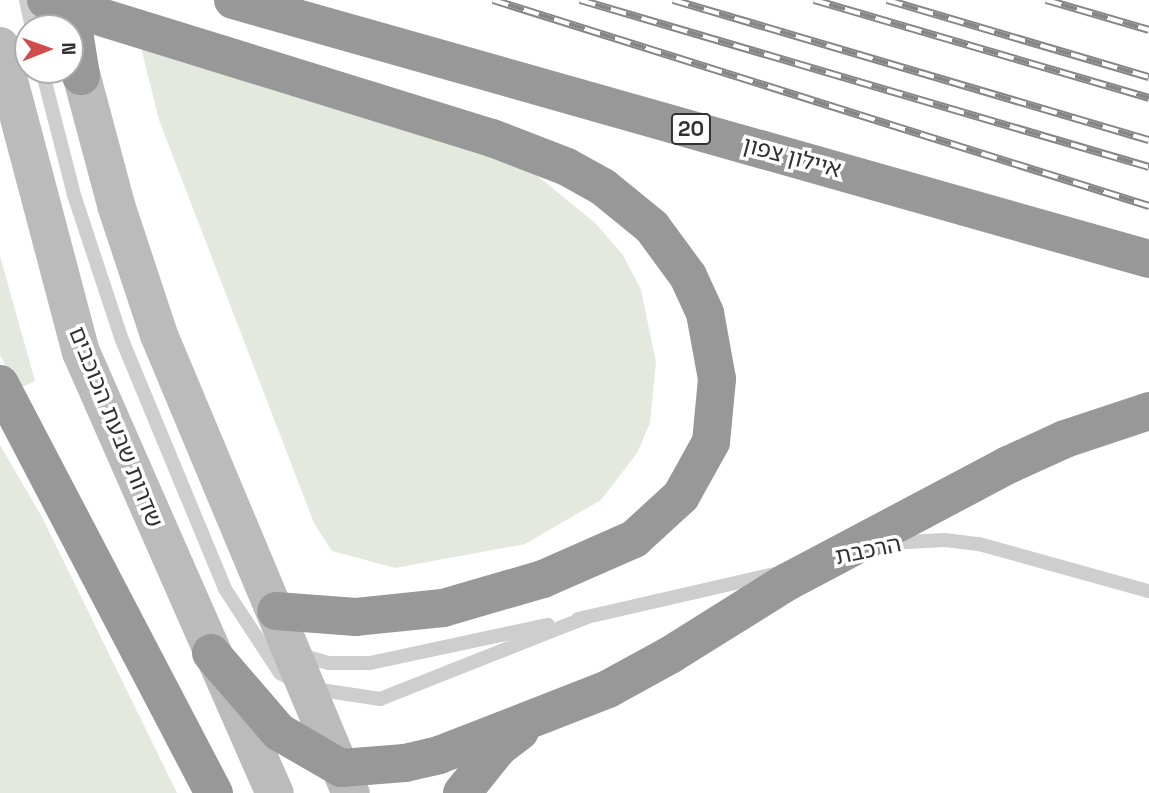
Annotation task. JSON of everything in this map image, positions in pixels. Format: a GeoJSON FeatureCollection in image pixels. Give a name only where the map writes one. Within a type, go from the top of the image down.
{"type":"FeatureCollection","features":[{"type":"Feature","properties":{"kind":"highway"},"geometry":{"type":"LineString","coordinates":[[46,0],[492,138],[566,167],[603,187],[652,227],[688,276],[705,313],[717,379],[711,442],[681,496],[634,539],[542,579],[443,608],[356,617],[276,611]]}},
{"type":"Feature","properties":{"kind":"highway","name":"איילון צפון"},"geometry":{"type":"LineString","coordinates":[[233,0],[1149,258]]}},
{"type":"Feature","properties":{"kind":"highway"},"geometry":{"type":"LineString","coordinates":[[0,384],[214,793]]}},
{"type":"Feature","properties":{"kind":"highway"},"geometry":{"type":"LineString","coordinates":[[211,653],[279,732],[346,780],[439,755],[608,690],[670,655],[786,582],[1008,465],[1065,439],[1149,411]]}},
{"type":"Feature","properties":{"kind":"highway"},"geometry":{"type":"LineString","coordinates":[[462,793],[499,747],[547,715]]}},
{"type":"Feature","properties":{"kind":"main road","name":"שדרות שבעת הכוכבים"},"geometry":{"type":"LineString","coordinates":[[1,51],[81,352],[211,653],[275,793]]}},
{"type":"Feature","properties":{"kind":"main road"},"geometry":{"type":"LineString","coordinates":[[83,84],[116,205],[159,335],[346,780]]}},
{"type":"Feature","properties":{"kind":"lane","name":"שדרות שבעת הכוכבים"},"geometry":{"type":"LineString","coordinates":[[46,84],[74,195],[122,340],[225,589],[280,673],[300,670]]}},
{"type":"Feature","properties":{"kind":"lane","name":"הרכבת"},"geometry":{"type":"LineString","coordinates":[[300,670],[329,663],[370,663],[587,617],[756,579],[886,543],[920,540],[979,544],[1149,591]]}},
{"type":"Feature","properties":{"kind":"lane","name":"שדרות שבעת הכוכבים"},"geometry":{"type":"LineString","coordinates":[[225,589],[257,630],[300,670]]}},
{"type":"Feature","properties":{"kind":"lane","name":"הרכבת"},"geometry":{"type":"LineString","coordinates":[[300,670],[380,699],[587,617]]}},
{"type":"Feature","properties":{"kind":"shaded area"},"geometry":{"type":"Polygon","coordinates":[[[140,43],[388,114],[534,173],[595,223],[623,255],[641,290],[656,362],[650,423],[637,453],[601,500],[525,544],[395,568],[332,551],[314,523],[159,120],[140,43]]]}},
{"type":"Feature","properties":{"kind":"shaded area"},"geometry":{"type":"Polygon","coordinates":[[[0,256],[35,381],[18,389],[0,355],[0,256]]]}},
{"type":"Feature","properties":{"kind":"shaded area"},"geometry":{"type":"Polygon","coordinates":[[[0,445],[42,517],[177,793],[0,793],[0,445]]]}},
{"type":"Feature","properties":{"kind":"railway"},"geometry":{"type":"LineString","coordinates":[[493,0],[1149,206]]}},
{"type":"Feature","properties":{"kind":"railway"},"geometry":{"type":"LineString","coordinates":[[580,0],[1149,167]]}},
{"type":"Feature","properties":{"kind":"railway"},"geometry":{"type":"LineString","coordinates":[[673,0],[1149,140]]}},
{"type":"Feature","properties":{"kind":"railway"},"geometry":{"type":"LineString","coordinates":[[814,0],[1149,98]]}},
{"type":"Feature","properties":{"kind":"railway"},"geometry":{"type":"LineString","coordinates":[[887,0],[1149,77]]}},
{"type":"Feature","properties":{"kind":"railway"},"geometry":{"type":"LineString","coordinates":[[1046,0],[1149,30]]}}]}
